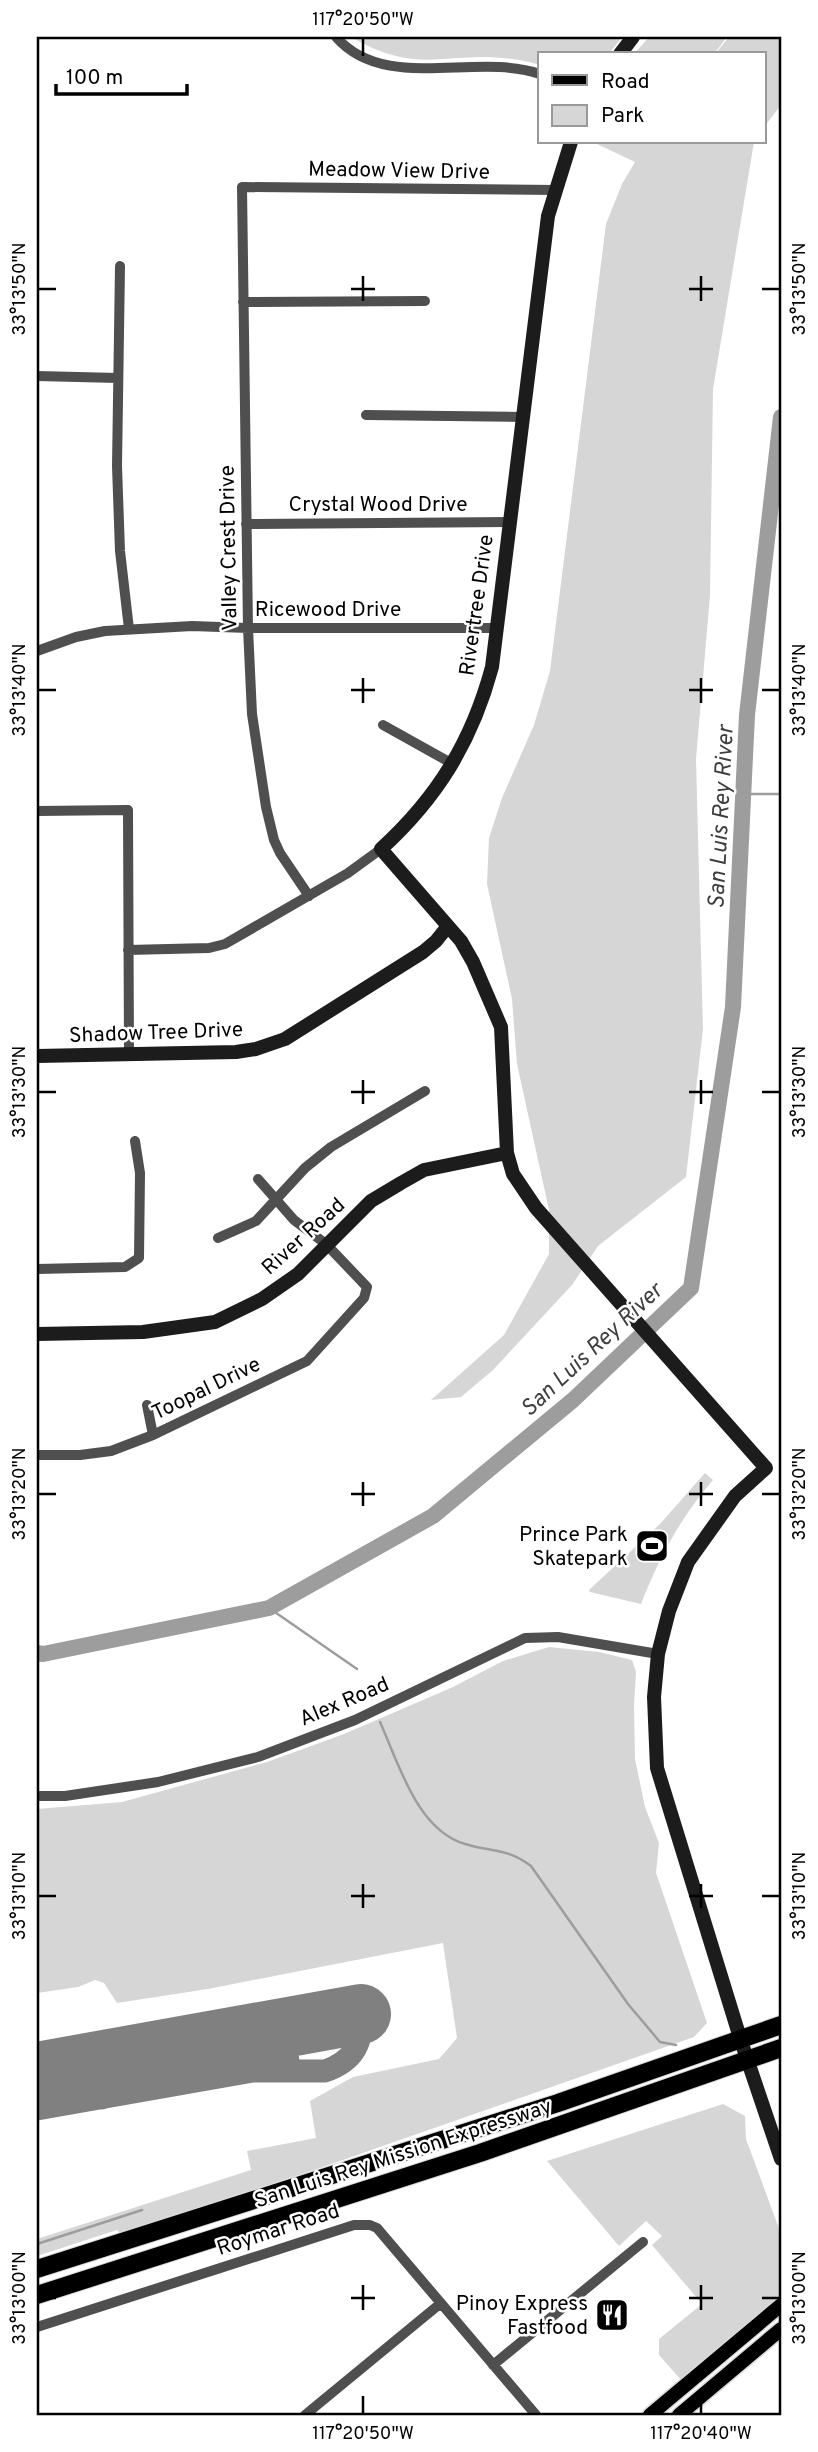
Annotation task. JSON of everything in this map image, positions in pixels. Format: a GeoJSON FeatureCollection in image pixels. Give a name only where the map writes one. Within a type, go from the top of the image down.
{"type":"FeatureCollection","features":[{"type":"Feature","properties":{"kind":"highway","name":"San Luis Rey Mission Expressway"},"geometry":{"type":"LineString","coordinates":[[37,2269],[558,2103],[781,2025]]}},
{"type":"Feature","properties":{"kind":"highway","name":"San Luis Rey Mission Expressway"},"geometry":{"type":"LineString","coordinates":[[37,2295],[480,2152],[781,2048]]}},
{"type":"Feature","properties":{"kind":"main road"},"geometry":{"type":"LineString","coordinates":[[622,52],[633,37]]}},
{"type":"Feature","properties":{"kind":"main road","name":"Rivertree Drive"},"geometry":{"type":"LineString","coordinates":[[381,849],[428,801],[453,764],[483,701],[492,667],[548,216],[570,144]]}},
{"type":"Feature","properties":{"kind":"main road"},"geometry":{"type":"LineString","coordinates":[[381,849],[461,941],[501,1027],[507,1153],[513,1174],[536,1208],[766,1468],[734,1496],[688,1562],[669,1611],[658,1654],[654,1697],[657,1768],[741,2041],[781,2158]]}},
{"type":"Feature","properties":{"kind":"main road","name":"Shadow Tree Drive"},"geometry":{"type":"LineString","coordinates":[[37,1056],[236,1052],[256,1049],[285,1039],[423,952],[448,926]]}},
{"type":"Feature","properties":{"kind":"main road","name":"River Road"},"geometry":{"type":"LineString","coordinates":[[37,1334],[143,1332],[215,1322],[262,1299],[298,1274],[371,1201],[424,1170],[507,1153]]}},
{"type":"Feature","properties":{"kind":"main road"},"geometry":{"type":"LineString","coordinates":[[650,2415],[781,2305]]}},
{"type":"Feature","properties":{"kind":"main road"},"geometry":{"type":"LineString","coordinates":[[679,2415],[781,2329]]}},
{"type":"Feature","properties":{"kind":"street"},"geometry":{"type":"LineString","coordinates":[[336,37],[346,49],[358,57],[394,67],[493,66],[538,74]]}},
{"type":"Feature","properties":{"kind":"street","name":"Meadow View Drive"},"geometry":{"type":"LineString","coordinates":[[242,187],[555,190]]}},
{"type":"Feature","properties":{"kind":"street","name":"Valley Crest Drive"},"geometry":{"type":"LineString","coordinates":[[242,187],[246,524],[252,714],[266,807],[280,853],[309,895]]}},
{"type":"Feature","properties":{"kind":"street"},"geometry":{"type":"LineString","coordinates":[[120,266],[117,466],[119,526],[129,629]]}},
{"type":"Feature","properties":{"kind":"street"},"geometry":{"type":"LineString","coordinates":[[243,302],[425,301]]}},
{"type":"Feature","properties":{"kind":"street"},"geometry":{"type":"LineString","coordinates":[[37,376],[118,378]]}},
{"type":"Feature","properties":{"kind":"street"},"geometry":{"type":"LineString","coordinates":[[366,415],[523,417]]}},
{"type":"Feature","properties":{"kind":"street","name":"Crystal Wood Drive"},"geometry":{"type":"LineString","coordinates":[[246,524],[509,522]]}},
{"type":"Feature","properties":{"kind":"street","name":"Ricewood Drive"},"geometry":{"type":"LineString","coordinates":[[37,651],[76,637],[129,629],[192,626],[497,628]]}},
{"type":"Feature","properties":{"kind":"street"},"geometry":{"type":"LineString","coordinates":[[383,725],[453,764]]}},
{"type":"Feature","properties":{"kind":"street"},"geometry":{"type":"LineString","coordinates":[[37,811],[128,810],[129,1054]]}},
{"type":"Feature","properties":{"kind":"street","name":"Rivertree Drive"},"geometry":{"type":"LineString","coordinates":[[128,950],[209,948],[225,944],[348,873],[381,849]]}},
{"type":"Feature","properties":{"kind":"street"},"geometry":{"type":"LineString","coordinates":[[218,1238],[257,1221],[305,1168],[331,1147],[425,1090]]}},
{"type":"Feature","properties":{"kind":"street"},"geometry":{"type":"LineString","coordinates":[[37,1269],[125,1267],[139,1258],[140,1173],[135,1140]]}},
{"type":"Feature","properties":{"kind":"street"},"geometry":{"type":"LineString","coordinates":[[258,1179],[294,1220],[326,1244]]}},
{"type":"Feature","properties":{"kind":"street","name":"Toopal Drive"},"geometry":{"type":"LineString","coordinates":[[37,1455],[80,1455],[111,1451],[153,1435],[307,1361],[364,1298],[367,1287],[326,1244]]}},
{"type":"Feature","properties":{"kind":"street"},"geometry":{"type":"LineString","coordinates":[[147,1405],[153,1435]]}},
{"type":"Feature","properties":{"kind":"street","name":"Alex Road"},"geometry":{"type":"LineString","coordinates":[[37,1796],[65,1796],[158,1782],[258,1757],[355,1720],[525,1638],[558,1637],[658,1654]]}},
{"type":"Feature","properties":{"kind":"street","name":"Roymar Road"},"geometry":{"type":"LineString","coordinates":[[37,2327],[354,2225],[370,2225],[377,2228],[536,2415]]}},
{"type":"Feature","properties":{"kind":"street"},"geometry":{"type":"LineString","coordinates":[[493,2365],[643,2242]]}},
{"type":"Feature","properties":{"kind":"street"},"geometry":{"type":"LineString","coordinates":[[305,2415],[441,2302]]}},
{"type":"Feature","properties":{"kind":"green space"},"geometry":{"type":"Polygon","coordinates":[[[351,37],[622,37],[611,52],[538,52],[538,65],[496,57],[410,59],[369,46],[351,37]]]}},
{"type":"Feature","properties":{"kind":"green space"},"geometry":{"type":"Polygon","coordinates":[[[649,37],[727,37],[716,52],[636,52],[649,37]]]}},
{"type":"Feature","properties":{"kind":"green space"},"geometry":{"type":"Polygon","coordinates":[[[729,37],[781,37],[781,105],[766,124],[766,52],[717,52],[729,37]]]}},
{"type":"Feature","properties":{"kind":"green space"},"geometry":{"type":"Polygon","coordinates":[[[597,144],[754,144],[713,389],[710,595],[696,759],[703,1029],[686,1177],[598,1246],[572,1285],[493,1370],[461,1397],[431,1400],[504,1335],[549,1254],[549,1210],[517,1064],[512,999],[487,884],[489,838],[502,798],[534,725],[550,671],[606,224],[622,184],[635,162],[597,144]]]}},
{"type":"Feature","properties":{"kind":"green space","name":"Prince Park Skatepark"},"geometry":{"type":"Polygon","coordinates":[[[705,1473],[713,1480],[671,1539],[641,1604],[590,1592],[589,1590],[660,1524],[705,1473]]]}},
{"type":"Feature","properties":{"kind":"green space"},"geometry":{"type":"Polygon","coordinates":[[[549,1647],[599,1652],[632,1660],[636,1672],[635,1759],[645,1807],[659,1843],[656,1873],[707,2023],[694,2037],[320,2168],[120,2233],[117,2230],[37,2256],[37,2239],[251,2170],[247,2151],[316,2138],[310,2101],[353,2077],[439,2059],[457,2038],[443,1943],[208,1989],[117,2003],[104,1983],[95,1980],[78,1987],[37,1993],[37,1809],[122,1802],[267,1762],[344,1734],[453,1687],[503,1661],[549,1647]]]}},
{"type":"Feature","properties":{"kind":"green space"},"geometry":{"type":"Polygon","coordinates":[[[723,2104],[745,2116],[746,2139],[781,2234],[781,2299],[683,2382],[659,2355],[659,2339],[702,2304],[652,2245],[662,2236],[646,2221],[619,2246],[547,2161],[723,2104]]]}},
{"type":"Feature","properties":{"kind":"waterway","name":"San Luis Rey River"},"geometry":{"type":"LineString","coordinates":[[37,1653],[43,1654],[269,1608],[433,1516],[573,1400],[691,1288],[733,1007],[747,715],[781,417]]}},
{"type":"Feature","properties":{"kind":"waterway"},"geometry":{"type":"LineString","coordinates":[[743,794],[781,794]]}},
{"type":"Feature","properties":{"kind":"waterway"},"geometry":{"type":"LineString","coordinates":[[269,1608],[357,1669]]}},
{"type":"Feature","properties":{"kind":"waterway"},"geometry":{"type":"LineString","coordinates":[[380,1722],[412,1794],[434,1825],[465,1844],[507,1853],[531,1866],[628,2004],[660,2042],[676,2045]]}},
{"type":"Feature","properties":{"kind":"waterway"},"geometry":{"type":"LineString","coordinates":[[37,2244],[142,2210]]}},
{"type":"Feature","properties":{"kind":"taxiway"},"geometry":{"type":"LineString","coordinates":[[37,2109],[253,2071],[325,2071],[343,2062],[355,2050],[360,2034],[361,2014]]}},
{"type":"Feature","properties":{"kind":"taxiway"},"geometry":{"type":"LineString","coordinates":[[267,2069],[282,2066],[288,2061],[282,2028]]}},
{"type":"Feature","properties":{"kind":"taxiway"},"geometry":{"type":"LineString","coordinates":[[101,2060],[91,2067],[86,2076],[91,2093],[102,2098]]}},
{"type":"Feature","properties":{"kind":"runway"},"geometry":{"type":"LineString","coordinates":[[37,2072],[361,2014]]}},
{"type":"Feature","properties":{"kind":"place","name":"Prince Park Skatepark"},"geometry":{"type":"Point","coordinates":[652,1546]}},
{"type":"Feature","properties":{"kind":"place","name":"Pinoy Express Fastfood"},"geometry":{"type":"Point","coordinates":[612,2315]}}]}
